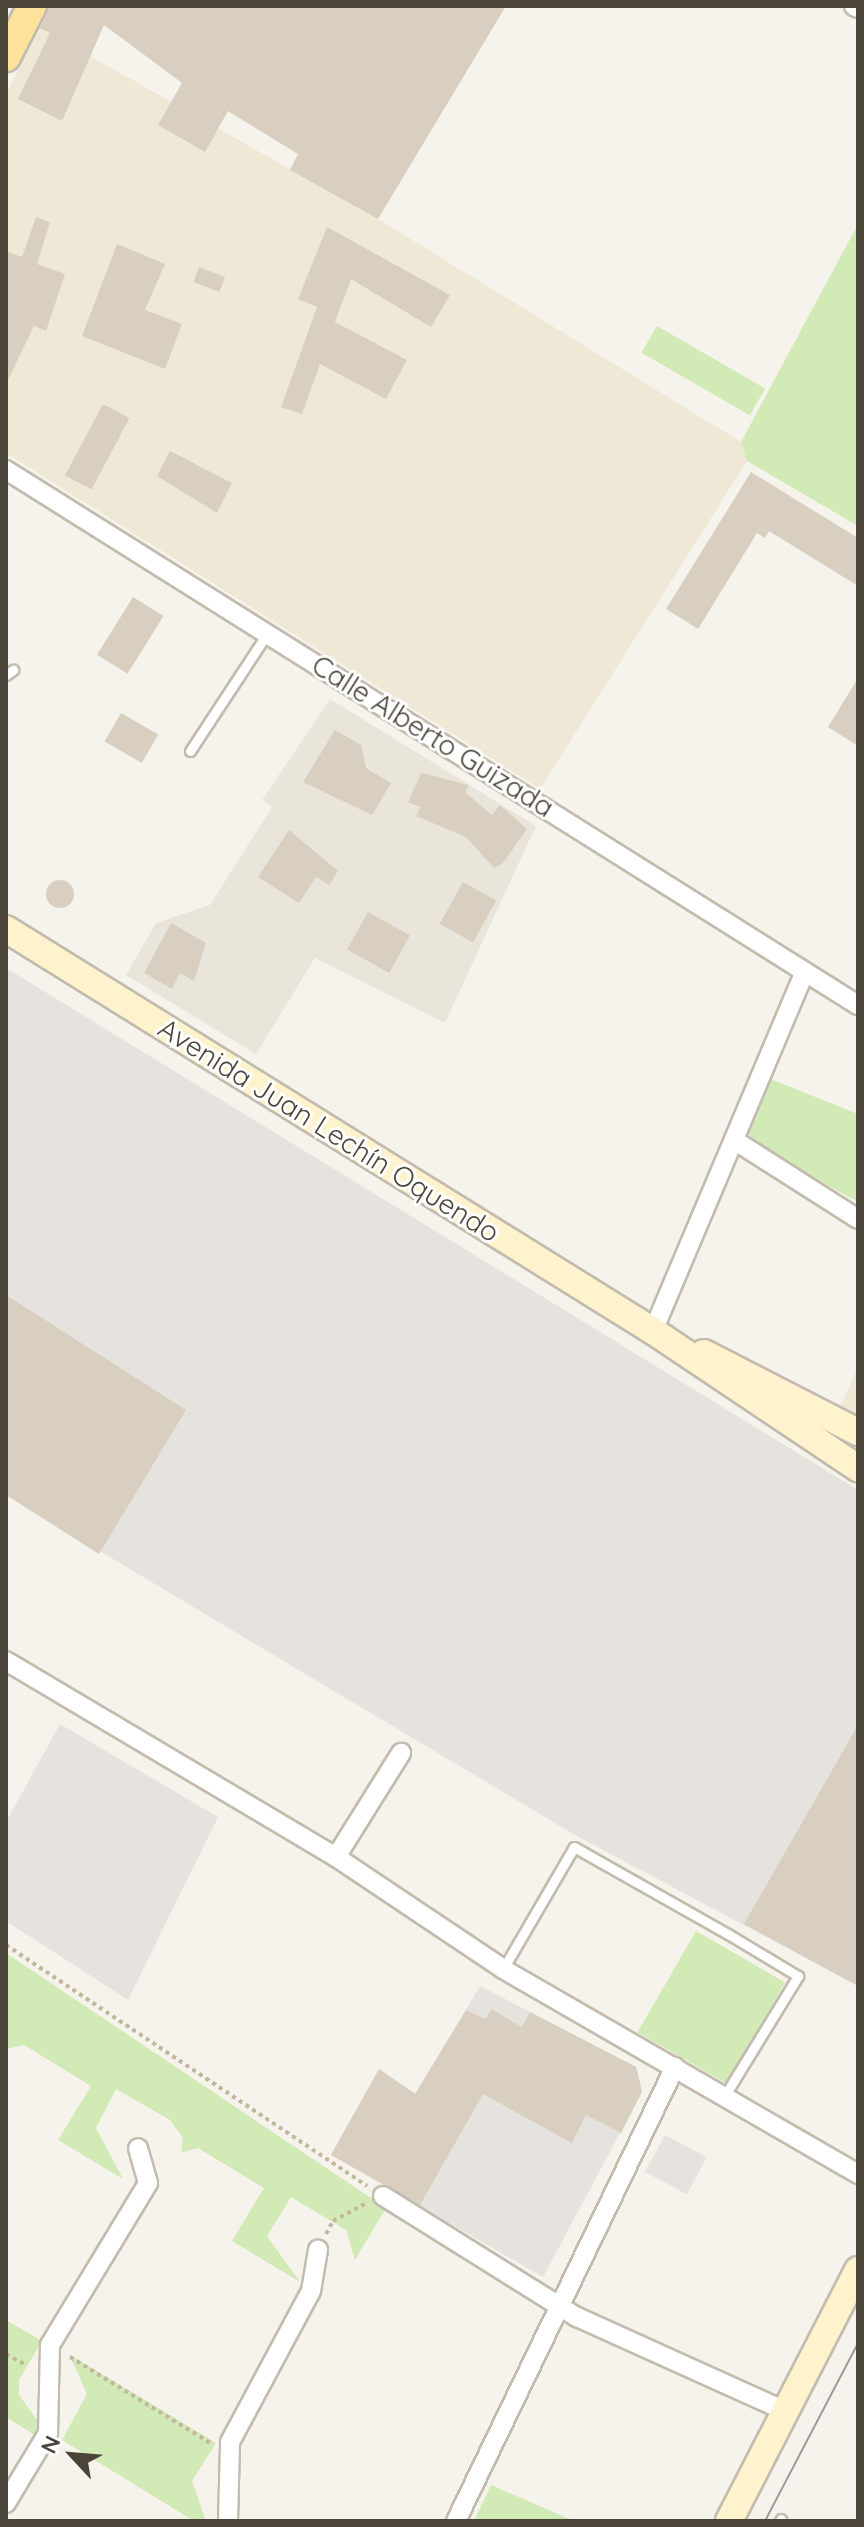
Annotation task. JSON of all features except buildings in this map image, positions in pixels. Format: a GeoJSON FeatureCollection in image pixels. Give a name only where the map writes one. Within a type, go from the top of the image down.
{"type":"FeatureCollection","features":[{"type":"Feature","properties":{"kind":"main road"},"geometry":{"type":"LineString","coordinates":[[6,57],[32,6]]}},
{"type":"Feature","properties":{"kind":"street","name":"Calle Alberto Guizada"},"geometry":{"type":"LineString","coordinates":[[6,470],[269,631],[858,1005]]}},
{"type":"Feature","properties":{"kind":"street","name":"Avenida Juan Lechín Oquendo"},"geometry":{"type":"LineString","coordinates":[[6,929],[653,1331],[858,1468]]}},
{"type":"Feature","properties":{"kind":"street"},"geometry":{"type":"LineString","coordinates":[[653,1331],[805,972]]}},
{"type":"Feature","properties":{"kind":"street"},"geometry":{"type":"LineString","coordinates":[[734,1140],[858,1219]]}},
{"type":"Feature","properties":{"kind":"street","name":"Avenida Juan Lechín Oquendo"},"geometry":{"type":"LineString","coordinates":[[653,1331],[793,1394],[858,1432]]}},
{"type":"Feature","properties":{"kind":"street"},"geometry":{"type":"LineString","coordinates":[[6,1661],[336,1857],[503,1969],[858,2174]]}},
{"type":"Feature","properties":{"kind":"street"},"geometry":{"type":"LineString","coordinates":[[336,1857],[401,1753]]}},
{"type":"Feature","properties":{"kind":"street"},"geometry":{"type":"LineString","coordinates":[[456,2521],[558,2304],[675,2067]]}},
{"type":"Feature","properties":{"kind":"street"},"geometry":{"type":"LineString","coordinates":[[6,2503],[48,2433],[50,2345],[148,2183],[138,2148]]}},
{"type":"Feature","properties":{"kind":"street"},"geometry":{"type":"LineString","coordinates":[[383,2196],[558,2304],[781,2409]]}},
{"type":"Feature","properties":{"kind":"street"},"geometry":{"type":"LineString","coordinates":[[228,2521],[228,2454],[311,2291],[318,2250]]}},
{"type":"Feature","properties":{"kind":"street"},"geometry":{"type":"LineString","coordinates":[[729,2521],[781,2409],[858,2270]]}},
{"type":"Feature","properties":{"kind":"lane"},"geometry":{"type":"LineString","coordinates":[[190,751],[269,631]]}},
{"type":"Feature","properties":{"kind":"lane"},"geometry":{"type":"LineString","coordinates":[[503,1969],[574,1847],[728,1934],[798,1976],[725,2095]]}},
{"type":"Feature","properties":{"kind":"path"},"geometry":{"type":"LineString","coordinates":[[6,1945],[383,2196],[333,2221],[318,2250]]}},
{"type":"Feature","properties":{"kind":"path"},"geometry":{"type":"LineString","coordinates":[[50,2345],[228,2454]]}},
{"type":"Feature","properties":{"kind":"path"},"geometry":{"type":"LineString","coordinates":[[6,2354],[26,2365]]}},
{"type":"Feature","properties":{"kind":"shaded area"},"geometry":{"type":"Polygon","coordinates":[[[39,27],[378,219],[741,442],[747,461],[540,789],[6,453],[6,94],[39,27]]]}},
{"type":"Feature","properties":{"kind":"shaded area"},"geometry":{"type":"Polygon","coordinates":[[[330,699],[536,826],[445,1023],[315,958],[256,1054],[126,975],[156,923],[210,905],[272,807],[262,800],[330,699]]]}},
{"type":"Feature","properties":{"kind":"shaded area"},"geometry":{"type":"Polygon","coordinates":[[[6,968],[858,1490],[858,1986],[575,1835],[6,1495],[6,968]]]}},
{"type":"Feature","properties":{"kind":"shaded area"},"geometry":{"type":"Polygon","coordinates":[[[858,1367],[858,1419],[840,1408],[858,1367]]]}},
{"type":"Feature","properties":{"kind":"shaded area"},"geometry":{"type":"Polygon","coordinates":[[[60,1724],[218,1817],[128,2000],[6,1921],[6,1822],[60,1724]]]}},
{"type":"Feature","properties":{"kind":"shaded area"},"geometry":{"type":"Polygon","coordinates":[[[480,1986],[636,2067],[639,2077],[642,2092],[543,2277],[331,2155],[379,2069],[416,2094],[480,1986]]]}},
{"type":"Feature","properties":{"kind":"shaded area"},"geometry":{"type":"Polygon","coordinates":[[[665,2135],[706,2157],[687,2194],[645,2172],[665,2135]]]}},
{"type":"Feature","properties":{"kind":"green space"},"geometry":{"type":"Polygon","coordinates":[[[858,224],[858,526],[747,461],[741,442],[858,224]]]}},
{"type":"Feature","properties":{"kind":"green space"},"geometry":{"type":"Polygon","coordinates":[[[657,326],[765,388],[750,415],[642,353],[657,326]]]}},
{"type":"Feature","properties":{"kind":"green space"},"geometry":{"type":"Polygon","coordinates":[[[768,1078],[858,1114],[858,1202],[754,1145],[748,1131],[768,1078]]]}},
{"type":"Feature","properties":{"kind":"green space"},"geometry":{"type":"Polygon","coordinates":[[[696,1931],[785,1982],[727,2084],[638,2032],[696,1931]]]}},
{"type":"Feature","properties":{"kind":"green space"},"geometry":{"type":"Polygon","coordinates":[[[6,1953],[386,2208],[355,2260],[346,2230],[291,2197],[267,2236],[300,2282],[232,2241],[264,2188],[198,2148],[181,2153],[183,2138],[170,2120],[116,2089],[96,2128],[123,2179],[58,2140],[91,2086],[24,2045],[6,2049],[6,1953]]]}},
{"type":"Feature","properties":{"kind":"green space"},"geometry":{"type":"Polygon","coordinates":[[[6,2320],[42,2341],[19,2380],[19,2395],[40,2424],[38,2437],[6,2417],[6,2320]]]}},
{"type":"Feature","properties":{"kind":"green space"},"geometry":{"type":"Polygon","coordinates":[[[69,2354],[216,2443],[192,2481],[206,2521],[194,2521],[62,2440],[87,2394],[69,2354]]]}},
{"type":"Feature","properties":{"kind":"green space"},"geometry":{"type":"Polygon","coordinates":[[[491,2485],[574,2521],[474,2521],[491,2485]]]}},
{"type":"Feature","properties":{"kind":"tram line"},"geometry":{"type":"LineString","coordinates":[[765,2521],[858,2343]]}}]}
